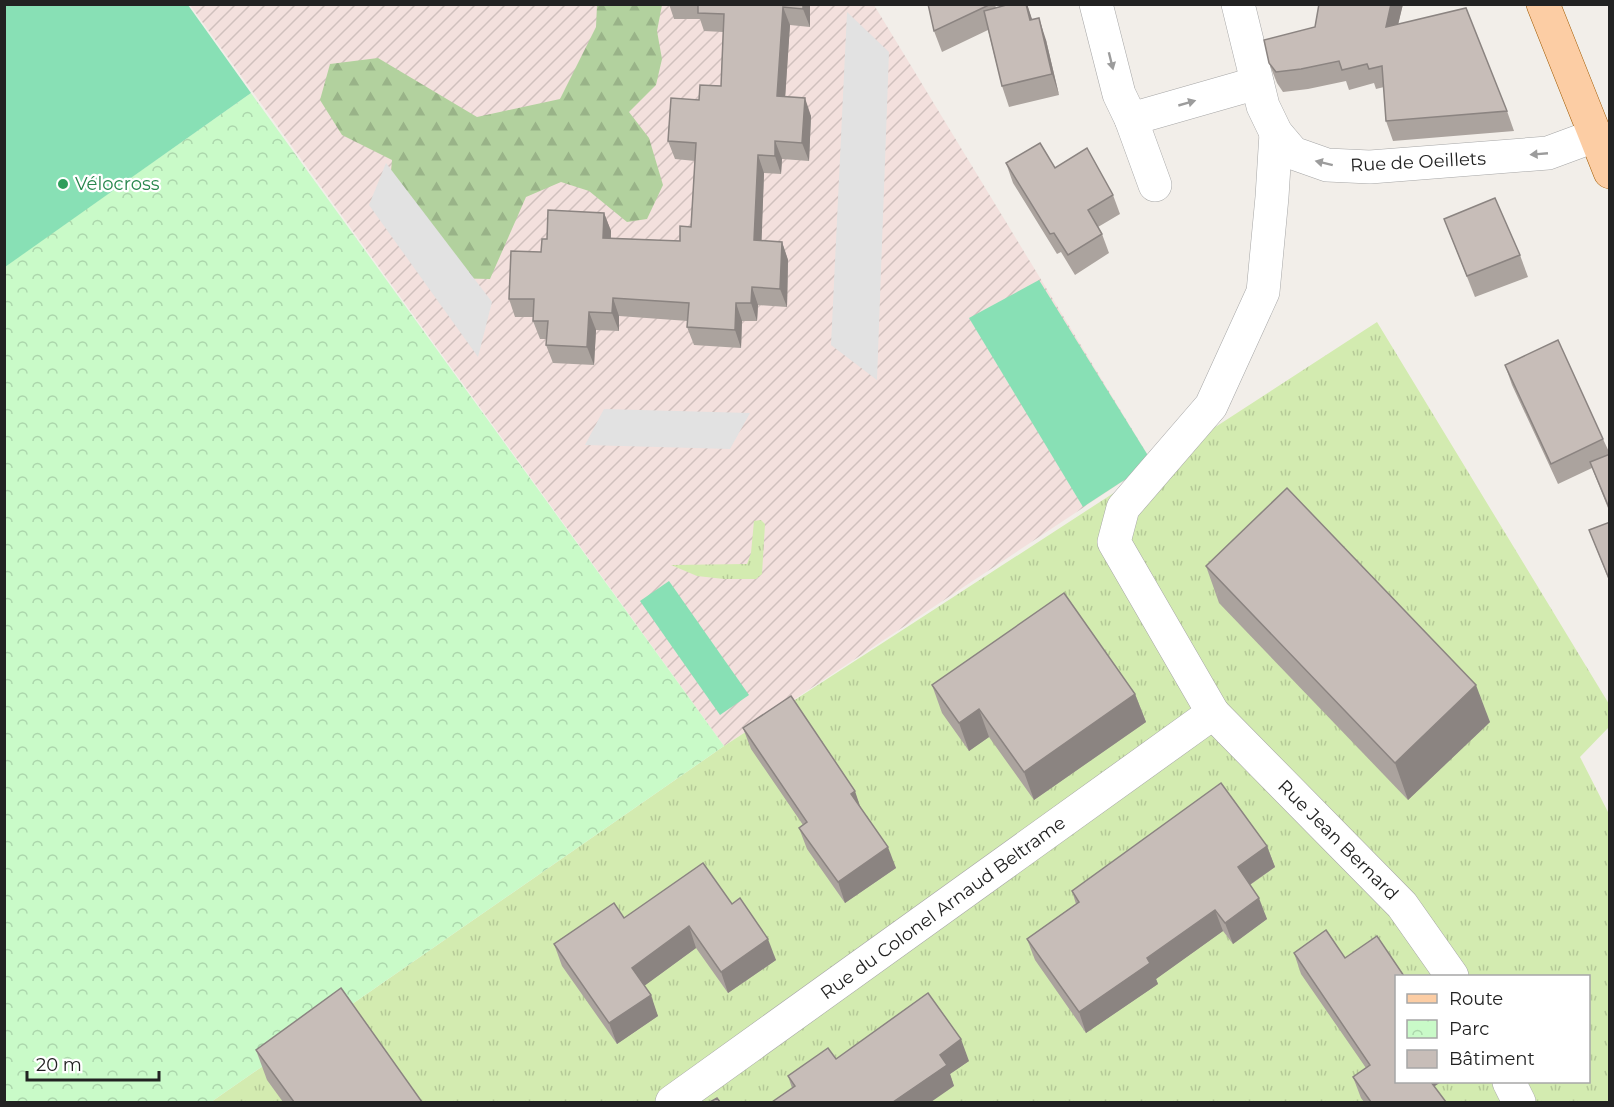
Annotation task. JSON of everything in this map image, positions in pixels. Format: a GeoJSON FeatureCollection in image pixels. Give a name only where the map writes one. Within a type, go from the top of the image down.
{"type":"FeatureCollection","features":[{"type":"Feature","properties":{"kind":"main road"},"geometry":{"type":"LineString","coordinates":[[1543,4],[1610,172]]}},
{"type":"Feature","properties":{"kind":"street"},"geometry":{"type":"LineString","coordinates":[[1096,4],[1119,94],[1131,119],[1155,185]]}},
{"type":"Feature","properties":{"kind":"street","name":"Rue de Oeillets"},"geometry":{"type":"LineString","coordinates":[[1238,4],[1263,106],[1276,133],[1293,153],[1327,165],[1370,167],[1548,153],[1594,136]]}},
{"type":"Feature","properties":{"kind":"street"},"geometry":{"type":"LineString","coordinates":[[1131,119],[1257,83]]}},
{"type":"Feature","properties":{"kind":"street","name":"Rue Jean Bernard"},"geometry":{"type":"LineString","coordinates":[[1276,133],[1263,292],[1211,406],[1123,508],[1114,542],[1213,713],[1402,905],[1451,975]]}},
{"type":"Feature","properties":{"kind":"street","name":"Rue du Colonel Arnaud Beltrame"},"geometry":{"type":"LineString","coordinates":[[672,1102],[1213,713]]}},
{"type":"Feature","properties":{"kind":"street"},"geometry":{"type":"LineString","coordinates":[[1510,1083],[1519,1102]]}},
{"type":"Feature","properties":{"kind":"shaded area"},"geometry":{"type":"Polygon","coordinates":[[[190,5],[874,5],[1152,462],[724,746],[190,5]]]}},
{"type":"Feature","properties":{"kind":"shaded area"},"geometry":{"type":"Polygon","coordinates":[[[847,12],[889,52],[877,380],[831,345],[847,12]]]}},
{"type":"Feature","properties":{"kind":"shaded area"},"geometry":{"type":"Polygon","coordinates":[[[386,163],[492,302],[478,357],[369,205],[386,163]]]}},
{"type":"Feature","properties":{"kind":"shaded area"},"geometry":{"type":"Polygon","coordinates":[[[604,409],[750,413],[730,449],[585,445],[604,409]]]}},
{"type":"Feature","properties":{"kind":"green space","name":"Vélocross"},"geometry":{"type":"Polygon","coordinates":[[[5,4],[188,5],[251,93],[5,267],[5,4]]]}},
{"type":"Feature","properties":{"kind":"green space"},"geometry":{"type":"Polygon","coordinates":[[[597,5],[662,5],[657,31],[662,59],[656,85],[629,112],[649,138],[663,185],[647,219],[627,222],[589,191],[561,182],[526,197],[490,279],[446,278],[387,215],[392,160],[342,135],[320,100],[330,64],[378,58],[477,117],[560,99],[596,27],[597,5]]]}},
{"type":"Feature","properties":{"kind":"green space"},"geometry":{"type":"Polygon","coordinates":[[[251,93],[724,746],[211,1102],[5,1102],[4,267],[251,93]]]}},
{"type":"Feature","properties":{"kind":"green space"},"geometry":{"type":"Polygon","coordinates":[[[1039,280],[1152,462],[1083,507],[969,318],[1039,280]]]}},
{"type":"Feature","properties":{"kind":"green space"},"geometry":{"type":"Polygon","coordinates":[[[1377,322],[1609,704],[1609,727],[1580,757],[1609,814],[1609,1102],[211,1102],[724,746],[1377,322]]]}},
{"type":"Feature","properties":{"kind":"green space"},"geometry":{"type":"Polygon","coordinates":[[[761,520],[765,524],[762,574],[756,579],[697,576],[671,565],[747,564],[751,553],[754,521],[761,520]]]}},
{"type":"Feature","properties":{"kind":"green space"},"geometry":{"type":"Polygon","coordinates":[[[669,581],[749,695],[720,715],[640,601],[669,581]]]}},
{"type":"Feature","properties":{"kind":"building"},"geometry":{"type":"Polygon","coordinates":[[[698,4],[803,4],[803,9],[783,7],[777,96],[805,98],[802,143],[775,141],[775,156],[758,155],[754,240],[782,242],[780,289],[752,287],[751,303],[736,303],[735,330],[687,327],[689,303],[613,298],[612,313],[589,312],[587,347],[546,345],[548,321],[533,321],[534,299],[509,299],[511,251],[541,252],[542,239],[547,239],[548,210],[604,213],[603,238],[680,241],[680,226],[691,227],[696,143],[668,141],[671,98],[699,100],[700,85],[721,86],[724,14],[698,13],[698,4]]]}},
{"type":"Feature","properties":{"kind":"building"},"geometry":{"type":"Polygon","coordinates":[[[928,4],[991,4],[934,31],[928,4]]]}},
{"type":"Feature","properties":{"kind":"building"},"geometry":{"type":"Polygon","coordinates":[[[1010,4],[1026,4],[1030,20],[1039,18],[1052,74],[1002,86],[984,11],[1010,4]]]}},
{"type":"Feature","properties":{"kind":"building"},"geometry":{"type":"Polygon","coordinates":[[[1319,4],[1391,4],[1386,27],[1466,8],[1507,111],[1386,121],[1382,66],[1369,69],[1367,64],[1342,70],[1339,61],[1276,72],[1269,63],[1264,40],[1315,27],[1319,4]]]}},
{"type":"Feature","properties":{"kind":"building"},"geometry":{"type":"Polygon","coordinates":[[[1040,143],[1055,168],[1087,148],[1113,195],[1088,210],[1102,234],[1068,255],[1054,233],[1050,234],[1006,163],[1040,143]]]}},
{"type":"Feature","properties":{"kind":"building"},"geometry":{"type":"Polygon","coordinates":[[[1495,198],[1520,255],[1467,276],[1444,219],[1495,198]]]}},
{"type":"Feature","properties":{"kind":"building"},"geometry":{"type":"Polygon","coordinates":[[[1558,340],[1603,439],[1551,464],[1505,365],[1558,340]]]}},
{"type":"Feature","properties":{"kind":"building"},"geometry":{"type":"Polygon","coordinates":[[[1610,454],[1610,510],[1590,462],[1610,454]]]}},
{"type":"Feature","properties":{"kind":"building"},"geometry":{"type":"Polygon","coordinates":[[[1287,488],[1476,685],[1395,763],[1206,566],[1287,488]]]}},
{"type":"Feature","properties":{"kind":"building"},"geometry":{"type":"Polygon","coordinates":[[[1610,522],[1610,581],[1589,530],[1610,522]]]}},
{"type":"Feature","properties":{"kind":"building"},"geometry":{"type":"Polygon","coordinates":[[[1064,593],[1135,694],[1024,772],[979,709],[959,723],[932,685],[1064,593]]]}},
{"type":"Feature","properties":{"kind":"building"},"geometry":{"type":"Polygon","coordinates":[[[791,696],[855,791],[851,794],[888,847],[838,882],[799,828],[807,822],[743,728],[791,696]]]}},
{"type":"Feature","properties":{"kind":"building"},"geometry":{"type":"Polygon","coordinates":[[[1221,783],[1267,846],[1238,867],[1259,898],[1225,923],[1215,910],[1147,958],[1150,963],[1079,1012],[1027,939],[1079,902],[1072,891],[1221,783]]]}},
{"type":"Feature","properties":{"kind":"building"},"geometry":{"type":"Polygon","coordinates":[[[703,863],[732,904],[740,898],[768,939],[721,972],[689,926],[632,968],[651,995],[609,1023],[554,944],[614,903],[624,918],[703,863]]]}},
{"type":"Feature","properties":{"kind":"building"},"geometry":{"type":"Polygon","coordinates":[[[1326,930],[1345,958],[1377,936],[1403,975],[1395,975],[1395,1083],[1432,1083],[1446,1102],[1371,1102],[1353,1077],[1370,1065],[1294,953],[1326,930]]]}},
{"type":"Feature","properties":{"kind":"building"},"geometry":{"type":"Polygon","coordinates":[[[341,988],[422,1102],[294,1102],[256,1050],[341,988]]]}},
{"type":"Feature","properties":{"kind":"building"},"geometry":{"type":"Polygon","coordinates":[[[928,993],[961,1039],[940,1055],[947,1065],[893,1102],[772,1102],[795,1086],[788,1076],[828,1048],[836,1059],[928,993]]]}},
{"type":"Feature","properties":{"kind":"place","name":"Vélocross"},"geometry":{"type":"Point","coordinates":[63,184]}}]}
